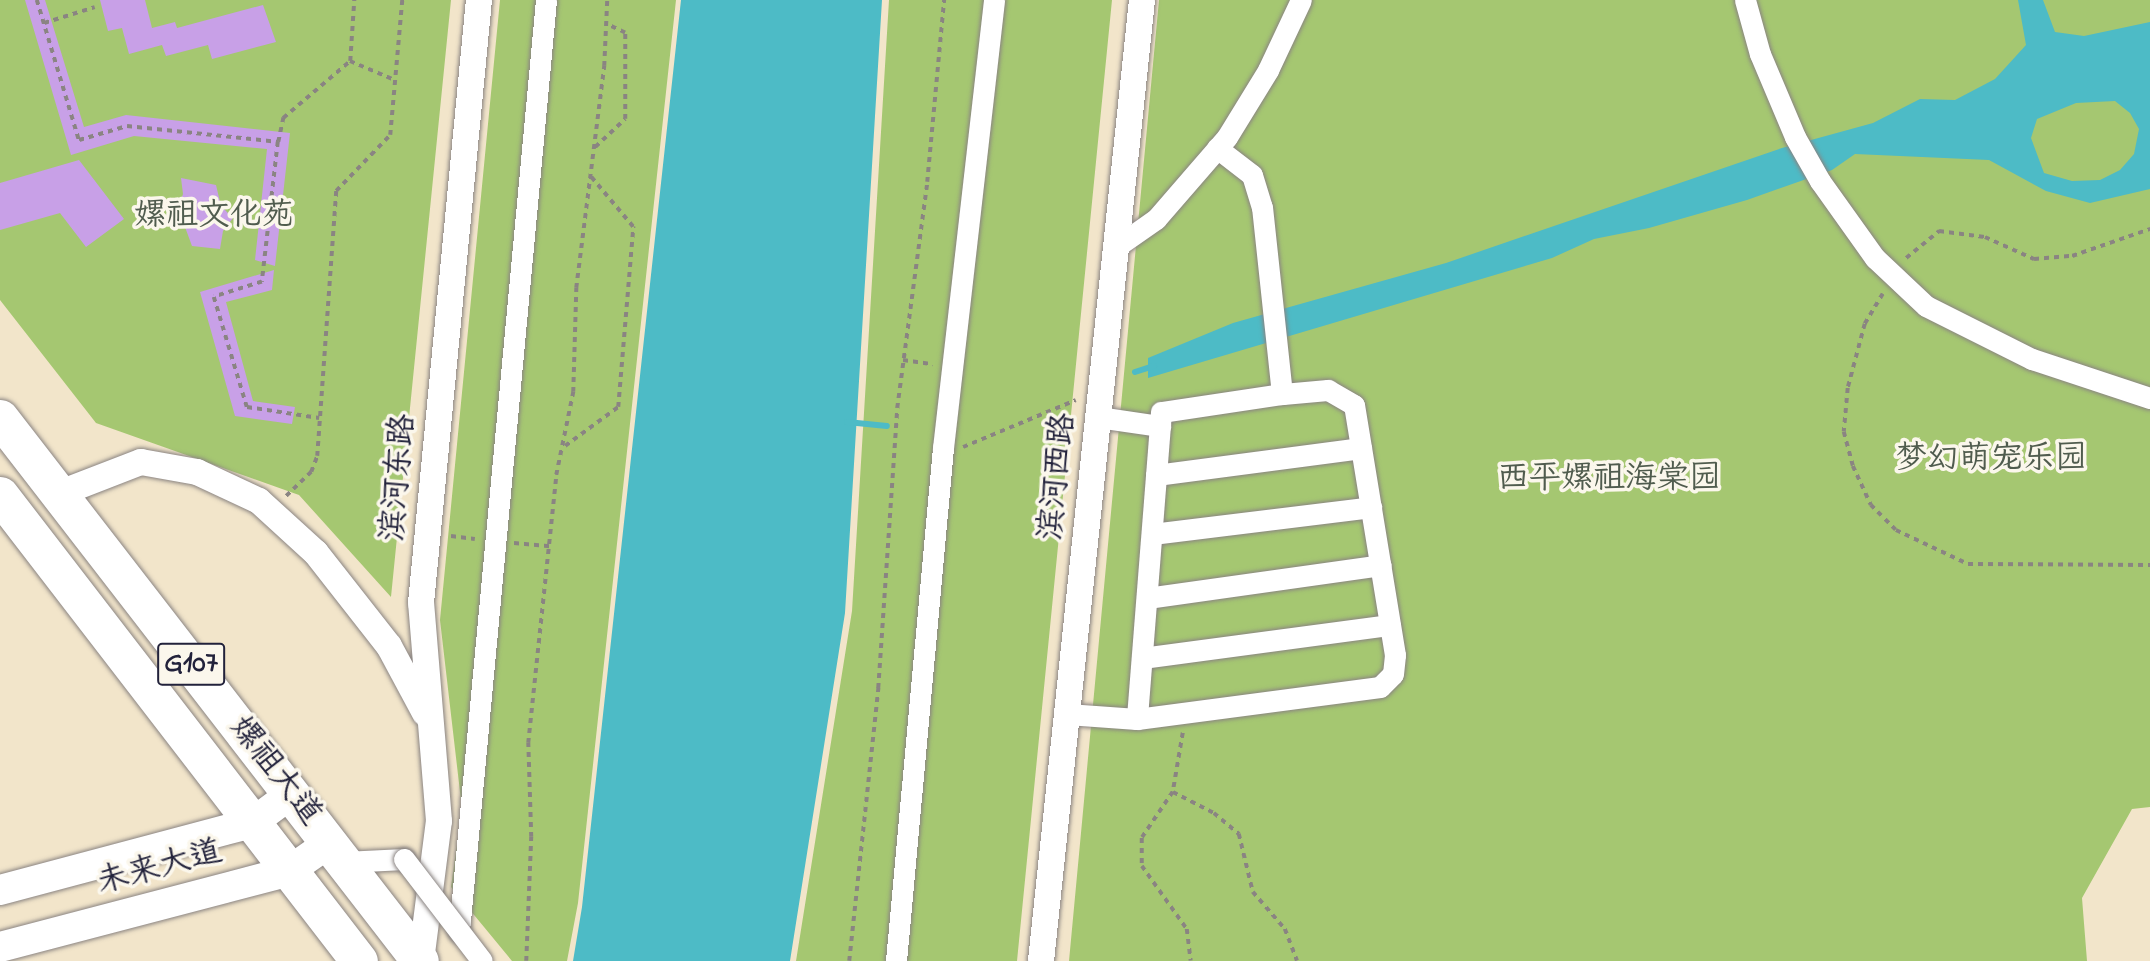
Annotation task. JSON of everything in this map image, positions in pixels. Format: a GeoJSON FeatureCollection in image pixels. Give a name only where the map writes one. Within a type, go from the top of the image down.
{"type":"FeatureCollection","features":[{"type":"Feature","properties":{"kind":"highway","name":"嫘祖大道"},"geometry":{"type":"LineString","coordinates":[[0,418],[421,961]]}},
{"type":"Feature","properties":{"kind":"highway","name":"嫘祖大道"},"geometry":{"type":"LineString","coordinates":[[0,495],[350,949]]}},
{"type":"Feature","properties":{"kind":"main road","name":"未来大道"},"geometry":{"type":"LineString","coordinates":[[0,890],[253,823],[291,794]]}},
{"type":"Feature","properties":{"kind":"main road","name":"未来大道"},"geometry":{"type":"LineString","coordinates":[[0,947],[289,872],[337,852]]}},
{"type":"Feature","properties":{"kind":"street","name":"滨河东路"},"geometry":{"type":"LineString","coordinates":[[421,961],[439,821],[421,603],[479,0]]}},
{"type":"Feature","properties":{"kind":"street"},"geometry":{"type":"LineString","coordinates":[[459,931],[546,0]]}},
{"type":"Feature","properties":{"kind":"street"},"geometry":{"type":"LineString","coordinates":[[896,961],[943,448],[994,0]]}},
{"type":"Feature","properties":{"kind":"street","name":"滨河西路"},"geometry":{"type":"LineString","coordinates":[[1041,961],[1142,0]]}},
{"type":"Feature","properties":{"kind":"street"},"geometry":{"type":"LineString","coordinates":[[1116,247],[1156,219],[1217,148],[1268,70],[1301,0]]}},
{"type":"Feature","properties":{"kind":"street"},"geometry":{"type":"LineString","coordinates":[[1745,0],[1760,54],[1795,137],[1820,181],[1875,258],[1926,306],[2032,359],[2150,398]]}},
{"type":"Feature","properties":{"kind":"street"},"geometry":{"type":"LineString","coordinates":[[1217,148],[1252,175],[1262,207],[1282,394]]}},
{"type":"Feature","properties":{"kind":"street"},"geometry":{"type":"LineString","coordinates":[[1067,714],[1137,719],[1186,713],[1380,687],[1393,674],[1390,625],[1354,405],[1346,396],[1328,390],[1161,412],[1137,719]]}},
{"type":"Feature","properties":{"kind":"street"},"geometry":{"type":"LineString","coordinates":[[1098,417],[1160,426]]}},
{"type":"Feature","properties":{"kind":"street"},"geometry":{"type":"LineString","coordinates":[[1156,475],[1361,448]]}},
{"type":"Feature","properties":{"kind":"street"},"geometry":{"type":"LineString","coordinates":[[58,494],[141,462],[197,472],[259,501],[316,552],[388,646],[429,721]]}},
{"type":"Feature","properties":{"kind":"street"},"geometry":{"type":"LineString","coordinates":[[1152,534],[1371,507]]}},
{"type":"Feature","properties":{"kind":"street"},"geometry":{"type":"LineString","coordinates":[[1147,598],[1381,565]]}},
{"type":"Feature","properties":{"kind":"street"},"geometry":{"type":"LineString","coordinates":[[1142,658],[1390,625]]}},
{"type":"Feature","properties":{"kind":"street"},"geometry":{"type":"LineString","coordinates":[[337,852],[404,859],[482,961]]}},
{"type":"Feature","properties":{"kind":"path"},"geometry":{"type":"LineString","coordinates":[[37,0],[79,141],[127,126],[278,142]]}},
{"type":"Feature","properties":{"kind":"path"},"geometry":{"type":"LineString","coordinates":[[318,418],[247,407],[214,297],[262,282],[283,118],[350,61],[354,0]]}},
{"type":"Feature","properties":{"kind":"path"},"geometry":{"type":"LineString","coordinates":[[270,512],[311,472],[317,456],[337,191],[390,135],[402,0]]}},
{"type":"Feature","properties":{"kind":"path"},"geometry":{"type":"LineString","coordinates":[[526,961],[531,837],[528,743],[556,475],[564,447],[573,392],[576,288],[594,147],[607,0]]}},
{"type":"Feature","properties":{"kind":"path"},"geometry":{"type":"LineString","coordinates":[[849,961],[878,688],[885,527],[944,0]]}},
{"type":"Feature","properties":{"kind":"path"},"geometry":{"type":"LineString","coordinates":[[44,23],[95,7]]}},
{"type":"Feature","properties":{"kind":"path"},"geometry":{"type":"LineString","coordinates":[[594,147],[625,119],[625,33],[606,24]]}},
{"type":"Feature","properties":{"kind":"path"},"geometry":{"type":"LineString","coordinates":[[350,61],[395,80]]}},
{"type":"Feature","properties":{"kind":"path"},"geometry":{"type":"LineString","coordinates":[[564,447],[618,407],[633,227],[590,176]]}},
{"type":"Feature","properties":{"kind":"path"},"geometry":{"type":"LineString","coordinates":[[2150,229],[2072,256],[2034,259],[1984,237],[1939,231],[1915,247],[1893,275],[1865,324],[1847,388],[1844,432],[1853,466],[1871,505],[1896,530],[1968,564],[2150,565]]}},
{"type":"Feature","properties":{"kind":"path"},"geometry":{"type":"LineString","coordinates":[[903,360],[953,367]]}},
{"type":"Feature","properties":{"kind":"path"},"geometry":{"type":"LineString","coordinates":[[943,448],[964,446],[1101,390]]}},
{"type":"Feature","properties":{"kind":"path"},"geometry":{"type":"LineString","coordinates":[[1186,713],[1173,792],[1142,838],[1142,866],[1187,929],[1191,961]]}},
{"type":"Feature","properties":{"kind":"path"},"geometry":{"type":"LineString","coordinates":[[1173,792],[1214,813],[1239,834],[1254,892],[1285,929],[1297,961]]}},
{"type":"Feature","properties":{"kind":"green space","name":"嫘祖文化苑"},"geometry":{"type":"Polygon","coordinates":[[[0,0],[451,0],[391,597],[299,495],[96,423],[0,300],[0,0]]]}},
{"type":"Feature","properties":{"kind":"green space"},"geometry":{"type":"Polygon","coordinates":[[[500,0],[676,0],[578,903],[567,961],[512,961],[451,887],[462,809],[440,620],[500,0]]]}},
{"type":"Feature","properties":{"kind":"green space"},"geometry":{"type":"Polygon","coordinates":[[[889,0],[1112,0],[1017,961],[796,961],[852,611],[889,0]]]}},
{"type":"Feature","properties":{"kind":"green space","name":"西平嫘祖海棠园"},"geometry":{"type":"Polygon","coordinates":[[[1159,0],[2150,0],[2150,807],[2132,809],[2082,898],[2087,961],[1069,961],[1159,0]]]}},
{"type":"Feature","properties":{"kind":"water"},"geometry":{"type":"Polygon","coordinates":[[[681,0],[882,0],[845,613],[790,961],[573,961],[582,907],[681,0]]]}},
{"type":"Feature","properties":{"kind":"water"},"geometry":{"type":"Polygon","coordinates":[[[2018,0],[2043,0],[2055,32],[2084,36],[2150,22],[2150,189],[2090,203],[2046,191],[1989,160],[1855,154],[1832,170],[1747,200],[1649,228],[1594,239],[1552,258],[1148,378],[1148,358],[1233,323],[1446,263],[1782,148],[1873,123],[1920,99],[1955,100],[1995,79],[2026,45],[2018,0]],[[2115,101],[2076,103],[2037,119],[2031,138],[2044,173],[2072,181],[2100,180],[2120,170],[2134,154],[2139,129],[2130,113],[2115,101]]]}},
{"type":"Feature","properties":{"kind":"building"},"geometry":{"type":"Polygon","coordinates":[[[25,0],[45,0],[84,127],[126,115],[290,133],[275,266],[255,260],[267,149],[134,136],[71,155],[25,0]]]}},
{"type":"Feature","properties":{"kind":"building"},"geometry":{"type":"Polygon","coordinates":[[[100,0],[145,0],[152,28],[175,22],[177,28],[263,5],[276,42],[212,59],[208,45],[166,56],[162,45],[129,54],[122,28],[108,31],[100,0]]]}},
{"type":"Feature","properties":{"kind":"building"},"geometry":{"type":"Polygon","coordinates":[[[79,160],[124,219],[86,247],[60,213],[0,230],[0,183],[79,160]]]}},
{"type":"Feature","properties":{"kind":"building"},"geometry":{"type":"Polygon","coordinates":[[[181,178],[216,185],[221,206],[233,218],[223,231],[220,249],[192,246],[178,208],[183,194],[181,178]]]}},
{"type":"Feature","properties":{"kind":"building"},"geometry":{"type":"Polygon","coordinates":[[[274,270],[272,290],[226,302],[253,401],[295,407],[292,424],[235,416],[200,292],[274,270]]]}},
{"type":"Feature","properties":{"kind":"waterway"},"geometry":{"type":"LineString","coordinates":[[1135,372],[1154,366]]}},
{"type":"Feature","properties":{"kind":"waterway"},"geometry":{"type":"LineString","coordinates":[[847,422],[887,426]]}},
{"type":"Feature","properties":{"kind":"park label","name":"梦幻萌宠乐园"},"geometry":{"type":"Point","coordinates":[1991,460]}}]}
